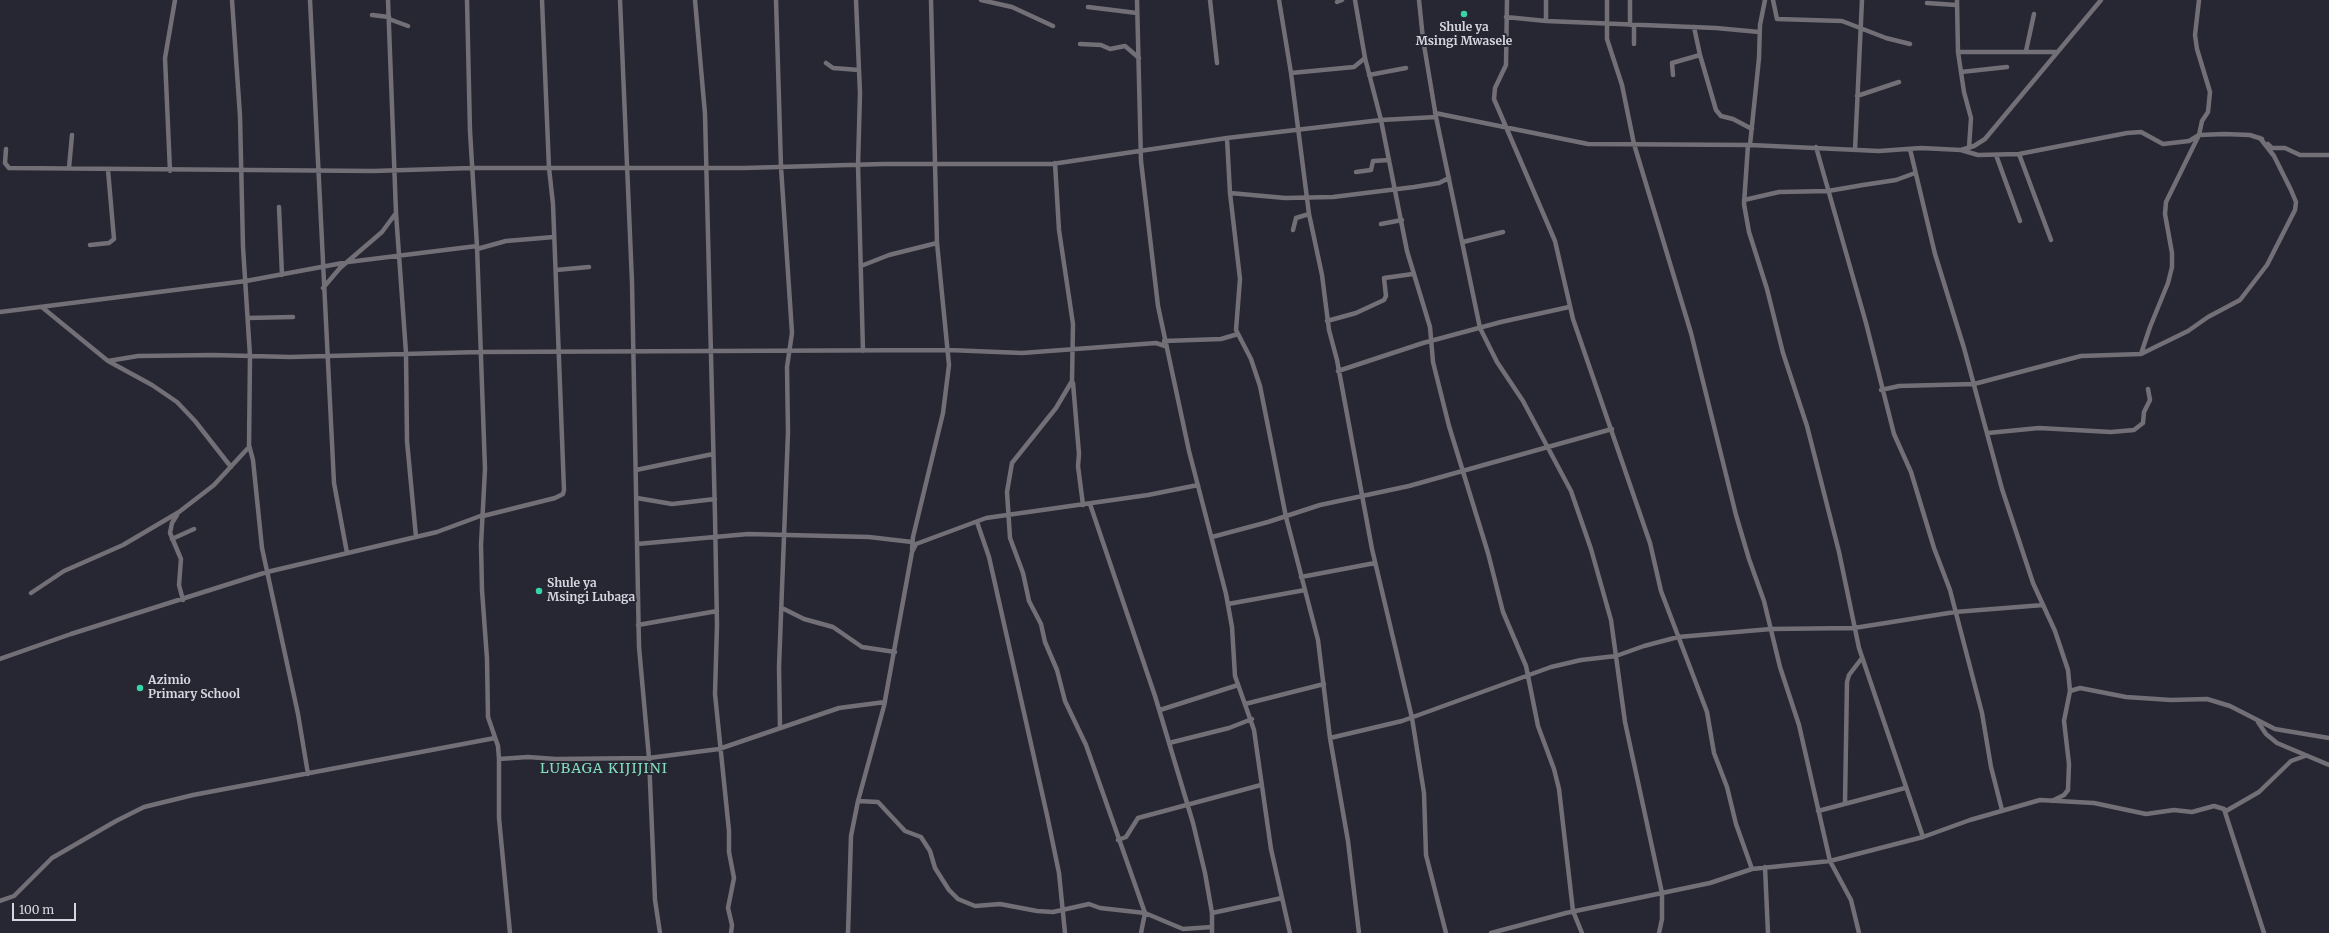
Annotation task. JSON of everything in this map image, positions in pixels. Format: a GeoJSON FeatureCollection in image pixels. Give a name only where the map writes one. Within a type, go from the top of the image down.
{"type":"FeatureCollection","features":[{"type":"Feature","properties":{"kind":"street"},"geometry":{"type":"LineString","coordinates":[[170,171],[165,58],[175,0]]}},
{"type":"Feature","properties":{"kind":"street"},"geometry":{"type":"LineString","coordinates":[[232,0],[240,116],[250,356],[249,444],[253,460],[266,572],[296,707],[308,774]]}},
{"type":"Feature","properties":{"kind":"street"},"geometry":{"type":"LineString","coordinates":[[310,0],[320,171],[323,267],[334,483],[347,553]]}},
{"type":"Feature","properties":{"kind":"street"},"geometry":{"type":"LineString","coordinates":[[388,0],[396,171],[396,213],[406,353],[407,441],[416,537]]}},
{"type":"Feature","properties":{"kind":"street"},"geometry":{"type":"LineString","coordinates":[[467,0],[472,168],[477,248],[485,469],[481,569],[487,659],[488,717],[496,738],[499,759],[499,818],[510,933]]}},
{"type":"Feature","properties":{"kind":"street"},"geometry":{"type":"LineString","coordinates":[[0,659],[125,616],[183,600],[266,572],[416,537],[455,526],[483,515],[555,498],[564,494],[565,472],[542,0]]}},
{"type":"Feature","properties":{"kind":"street"},"geometry":{"type":"LineString","coordinates":[[542,6],[547,0]]}},
{"type":"Feature","properties":{"kind":"street"},"geometry":{"type":"LineString","coordinates":[[620,0],[632,282],[637,498],[638,625],[641,686],[649,758],[655,900],[660,933]]}},
{"type":"Feature","properties":{"kind":"street"},"geometry":{"type":"LineString","coordinates":[[695,0],[705,114],[705,168],[716,536],[717,611],[715,694],[719,749],[729,831],[729,852],[734,878],[728,908],[732,925],[731,933]]}},
{"type":"Feature","properties":{"kind":"street"},"geometry":{"type":"LineString","coordinates":[[776,0],[781,167],[791,318],[791,350],[787,367],[788,432],[779,667],[780,728]]}},
{"type":"Feature","properties":{"kind":"street"},"geometry":{"type":"LineString","coordinates":[[856,0],[859,70],[858,165],[863,351]]}},
{"type":"Feature","properties":{"kind":"street"},"geometry":{"type":"LineString","coordinates":[[848,933],[850,848],[858,801],[885,702],[912,552],[912,542],[943,413],[949,350],[937,243],[932,0]]}},
{"type":"Feature","properties":{"kind":"street"},"geometry":{"type":"LineString","coordinates":[[981,0],[1012,7],[1053,26]]}},
{"type":"Feature","properties":{"kind":"street"},"geometry":{"type":"LineString","coordinates":[[1137,0],[1141,151],[1150,254],[1163,334],[1198,485],[1228,604],[1232,627],[1234,668],[1238,685],[1252,719],[1258,752],[1261,785],[1271,850],[1290,933]]}},
{"type":"Feature","properties":{"kind":"street"},"geometry":{"type":"LineString","coordinates":[[1210,0],[1217,63]]}},
{"type":"Feature","properties":{"kind":"street"},"geometry":{"type":"LineString","coordinates":[[1279,0],[1291,73],[1308,196],[1309,214],[1323,282],[1327,321],[1375,563],[1412,718],[1424,794],[1426,855],[1446,933]]}},
{"type":"Feature","properties":{"kind":"street"},"geometry":{"type":"LineString","coordinates":[[1355,0],[1365,58],[1381,120],[1388,160],[1413,274],[1425,309],[1432,340],[1433,362],[1461,472],[1486,547],[1503,612],[1520,648],[1538,726],[1554,769],[1559,789],[1572,911],[1582,933]]}},
{"type":"Feature","properties":{"kind":"street"},"geometry":{"type":"LineString","coordinates":[[1419,0],[1423,39],[1436,115],[1480,328],[1497,362],[1523,401],[1579,510],[1610,620],[1625,722],[1662,894],[1662,919],[1659,933]]}},
{"type":"Feature","properties":{"kind":"street"},"geometry":{"type":"LineString","coordinates":[[1507,0],[1506,65],[1494,93],[1504,127],[1555,241],[1569,307],[1598,396],[1612,430],[1650,543],[1661,591],[1707,712],[1714,753],[1728,787],[1736,824],[1752,869]]}},
{"type":"Feature","properties":{"kind":"street"},"geometry":{"type":"LineString","coordinates":[[1546,0],[1546,21]]}},
{"type":"Feature","properties":{"kind":"street"},"geometry":{"type":"LineString","coordinates":[[1607,0],[1605,24],[1611,55],[1624,94],[1634,144],[1691,333],[1716,440],[1749,559],[1764,601],[1799,725],[1830,862],[1851,900],[1859,933]]}},
{"type":"Feature","properties":{"kind":"street"},"geometry":{"type":"LineString","coordinates":[[1630,0],[1634,44]]}},
{"type":"Feature","properties":{"kind":"street"},"geometry":{"type":"LineString","coordinates":[[1765,0],[1759,32],[1752,129],[1744,200],[1749,232],[1767,290],[1783,353],[1807,426],[1839,552],[1854,628],[1862,658],[1905,788],[1923,837]]}},
{"type":"Feature","properties":{"kind":"street"},"geometry":{"type":"LineString","coordinates":[[1772,0],[1777,19],[1842,21],[1910,44]]}},
{"type":"Feature","properties":{"kind":"street"},"geometry":{"type":"LineString","coordinates":[[1855,150],[1862,0]]}},
{"type":"Feature","properties":{"kind":"street"},"geometry":{"type":"LineString","coordinates":[[6,149],[5,163],[8,168],[242,172],[396,171],[472,168],[705,168],[1055,163],[1227,138],[1436,115],[1588,144],[1749,145],[1855,150],[1961,150],[1969,148],[1984,139],[2101,0]]}},
{"type":"Feature","properties":{"kind":"street"},"geometry":{"type":"LineString","coordinates":[[2141,354],[2168,283],[2172,267],[2172,253],[2165,214],[2166,202],[2199,135],[2202,121],[2208,112],[2211,97],[2209,84],[2196,43],[2199,0]]}},
{"type":"Feature","properties":{"kind":"street"},"geometry":{"type":"LineString","coordinates":[[1927,3],[1956,2],[1958,52],[1971,118],[1969,148]]}},
{"type":"Feature","properties":{"kind":"street"},"geometry":{"type":"LineString","coordinates":[[1088,6],[1137,13]]}},
{"type":"Feature","properties":{"kind":"street"},"geometry":{"type":"LineString","coordinates":[[2026,50],[2034,14]]}},
{"type":"Feature","properties":{"kind":"street"},"geometry":{"type":"LineString","coordinates":[[372,15],[389,18],[408,26]]}},
{"type":"Feature","properties":{"kind":"street"},"geometry":{"type":"LineString","coordinates":[[1506,17],[1546,21],[1694,27],[1759,32]]}},
{"type":"Feature","properties":{"kind":"street"},"geometry":{"type":"LineString","coordinates":[[1694,27],[1700,55],[1716,110],[1721,116],[1733,119],[1752,129]]}},
{"type":"Feature","properties":{"kind":"street"},"geometry":{"type":"LineString","coordinates":[[1080,44],[1100,46],[1110,49],[1125,46],[1139,58]]}},
{"type":"Feature","properties":{"kind":"street"},"geometry":{"type":"LineString","coordinates":[[1958,52],[2026,50],[2056,52]]}},
{"type":"Feature","properties":{"kind":"street"},"geometry":{"type":"LineString","coordinates":[[1673,75],[1672,63],[1700,55]]}},
{"type":"Feature","properties":{"kind":"street"},"geometry":{"type":"LineString","coordinates":[[1291,73],[1354,67],[1365,58]]}},
{"type":"Feature","properties":{"kind":"street"},"geometry":{"type":"LineString","coordinates":[[826,63],[833,68],[859,70]]}},
{"type":"Feature","properties":{"kind":"street"},"geometry":{"type":"LineString","coordinates":[[1961,72],[2007,67]]}},
{"type":"Feature","properties":{"kind":"street"},"geometry":{"type":"LineString","coordinates":[[1369,75],[1406,68]]}},
{"type":"Feature","properties":{"kind":"street"},"geometry":{"type":"LineString","coordinates":[[1857,96],[1899,82]]}},
{"type":"Feature","properties":{"kind":"street"},"geometry":{"type":"LineString","coordinates":[[1961,150],[1978,155],[2019,154],[2127,132],[2141,132],[2163,144],[2189,141],[2199,135],[2250,135],[2260,138],[2275,149],[2285,148],[2300,154],[2329,155]]}},
{"type":"Feature","properties":{"kind":"street"},"geometry":{"type":"LineString","coordinates":[[69,168],[72,135]]}},
{"type":"Feature","properties":{"kind":"street"},"geometry":{"type":"LineString","coordinates":[[1227,138],[1230,193],[1240,279],[1236,326],[1238,334],[1251,359],[1260,386],[1286,517],[1318,640],[1330,738],[1348,841],[1359,933]]}},
{"type":"Feature","properties":{"kind":"street"},"geometry":{"type":"LineString","coordinates":[[1881,390],[1899,386],[1974,384],[2081,356],[2141,354],[2188,331],[2208,316],[2240,300],[2267,266],[2294,216],[2296,202],[2274,156],[2260,138]]}},
{"type":"Feature","properties":{"kind":"street"},"geometry":{"type":"LineString","coordinates":[[1816,147],[1866,323],[1881,390],[1894,434],[1911,472],[1917,498],[1950,590],[1982,713],[1991,767],[2002,810]]}},
{"type":"Feature","properties":{"kind":"street"},"geometry":{"type":"LineString","coordinates":[[1910,149],[1935,254],[1988,433],[2002,489],[2042,605],[2062,651],[2068,670],[2070,691],[2064,721],[2069,764],[2068,790],[2064,795],[2051,801]]}},
{"type":"Feature","properties":{"kind":"street"},"geometry":{"type":"LineString","coordinates":[[2019,154],[2051,240]]}},
{"type":"Feature","properties":{"kind":"street"},"geometry":{"type":"LineString","coordinates":[[1996,155],[2020,221]]}},
{"type":"Feature","properties":{"kind":"street"},"geometry":{"type":"LineString","coordinates":[[1356,172],[1371,170],[1373,161],[1388,160]]}},
{"type":"Feature","properties":{"kind":"street"},"geometry":{"type":"LineString","coordinates":[[1055,163],[1059,230],[1073,324],[1072,381],[1080,454],[1078,466],[1083,504]]}},
{"type":"Feature","properties":{"kind":"street"},"geometry":{"type":"LineString","coordinates":[[90,245],[109,244],[114,240],[108,170]]}},
{"type":"Feature","properties":{"kind":"street"},"geometry":{"type":"LineString","coordinates":[[1744,200],[1779,192],[1828,191],[1896,180],[1915,173]]}},
{"type":"Feature","properties":{"kind":"street"},"geometry":{"type":"LineString","coordinates":[[1230,193],[1272,198],[1354,195],[1439,183],[1449,178]]}},
{"type":"Feature","properties":{"kind":"street"},"geometry":{"type":"LineString","coordinates":[[279,207],[282,275]]}},
{"type":"Feature","properties":{"kind":"street"},"geometry":{"type":"LineString","coordinates":[[324,288],[332,276],[382,232],[396,213]]}},
{"type":"Feature","properties":{"kind":"street"},"geometry":{"type":"LineString","coordinates":[[1293,230],[1296,218],[1309,214]]}},
{"type":"Feature","properties":{"kind":"street"},"geometry":{"type":"LineString","coordinates":[[1381,224],[1402,220]]}},
{"type":"Feature","properties":{"kind":"street"},"geometry":{"type":"LineString","coordinates":[[1463,242],[1503,232]]}},
{"type":"Feature","properties":{"kind":"street"},"geometry":{"type":"LineString","coordinates":[[0,312],[43,308],[282,275],[348,262],[477,248],[506,241],[554,237]]}},
{"type":"Feature","properties":{"kind":"street"},"geometry":{"type":"LineString","coordinates":[[861,266],[890,255],[937,243]]}},
{"type":"Feature","properties":{"kind":"street"},"geometry":{"type":"LineString","coordinates":[[556,270],[589,266]]}},
{"type":"Feature","properties":{"kind":"street"},"geometry":{"type":"LineString","coordinates":[[1327,321],[1356,314],[1384,300],[1386,296],[1384,278],[1413,274]]}},
{"type":"Feature","properties":{"kind":"street"},"geometry":{"type":"LineString","coordinates":[[1338,371],[1432,340],[1569,307]]}},
{"type":"Feature","properties":{"kind":"street"},"geometry":{"type":"LineString","coordinates":[[43,308],[108,360],[152,385],[177,402],[195,421],[231,467]]}},
{"type":"Feature","properties":{"kind":"street"},"geometry":{"type":"LineString","coordinates":[[248,318],[293,317]]}},
{"type":"Feature","properties":{"kind":"street"},"geometry":{"type":"LineString","coordinates":[[1156,343],[1163,334]]}},
{"type":"Feature","properties":{"kind":"street"},"geometry":{"type":"LineString","coordinates":[[1164,340],[1221,339],[1238,334]]}},
{"type":"Feature","properties":{"kind":"street"},"geometry":{"type":"LineString","coordinates":[[108,360],[138,356],[328,356],[480,352],[559,353],[791,350],[949,350],[1022,353],[1156,343],[1165,346]]}},
{"type":"Feature","properties":{"kind":"street"},"geometry":{"type":"LineString","coordinates":[[1072,381],[1056,408],[1013,461],[1006,492],[1010,538],[1023,573],[1029,601],[1040,624],[1045,642],[1057,670],[1065,701],[1086,745],[1118,840],[1145,913],[1141,933]]}},
{"type":"Feature","properties":{"kind":"street"},"geometry":{"type":"LineString","coordinates":[[1988,433],[2039,428],[2111,432],[2134,430],[2143,423],[2144,412],[2150,400],[2148,390]]}},
{"type":"Feature","properties":{"kind":"street"},"geometry":{"type":"LineString","coordinates":[[1212,537],[1361,495],[1409,486],[1612,430]]}},
{"type":"Feature","properties":{"kind":"street"},"geometry":{"type":"LineString","coordinates":[[31,593],[64,571],[135,539],[179,512],[214,485],[249,447],[249,444]]}},
{"type":"Feature","properties":{"kind":"street"},"geometry":{"type":"LineString","coordinates":[[636,470],[714,454]]}},
{"type":"Feature","properties":{"kind":"street"},"geometry":{"type":"LineString","coordinates":[[912,552],[920,542],[977,522],[1008,514],[1090,504],[1198,485]]}},
{"type":"Feature","properties":{"kind":"street"},"geometry":{"type":"LineString","coordinates":[[637,498],[672,504],[715,499]]}},
{"type":"Feature","properties":{"kind":"street"},"geometry":{"type":"LineString","coordinates":[[1090,504],[1170,743],[1200,850],[1212,913],[1212,933]]}},
{"type":"Feature","properties":{"kind":"street"},"geometry":{"type":"LineString","coordinates":[[179,512],[170,528],[172,538],[181,559],[179,585],[183,600]]}},
{"type":"Feature","properties":{"kind":"street"},"geometry":{"type":"LineString","coordinates":[[977,522],[989,557],[1047,815],[1059,873],[1065,933]]}},
{"type":"Feature","properties":{"kind":"street"},"geometry":{"type":"LineString","coordinates":[[172,538],[194,529]]}},
{"type":"Feature","properties":{"kind":"street"},"geometry":{"type":"LineString","coordinates":[[637,544],[748,534],[869,537],[912,542]]}},
{"type":"Feature","properties":{"kind":"street"},"geometry":{"type":"LineString","coordinates":[[1301,578],[1375,563]]}},
{"type":"Feature","properties":{"kind":"street"},"geometry":{"type":"LineString","coordinates":[[1228,604],[1305,590]]}},
{"type":"Feature","properties":{"kind":"street"},"geometry":{"type":"LineString","coordinates":[[1330,738],[1412,718],[1527,674],[1576,661],[1616,656],[1644,646],[1678,637],[1771,630],[1854,628],[1955,612],[2042,605]]}},
{"type":"Feature","properties":{"kind":"street"},"geometry":{"type":"LineString","coordinates":[[782,608],[804,619],[833,627],[862,647],[895,652]]}},
{"type":"Feature","properties":{"kind":"street"},"geometry":{"type":"LineString","coordinates":[[638,625],[717,611]]}},
{"type":"Feature","properties":{"kind":"street"},"geometry":{"type":"LineString","coordinates":[[1846,803],[1847,682],[1849,675],[1862,658]]}},
{"type":"Feature","properties":{"kind":"street"},"geometry":{"type":"LineString","coordinates":[[1245,704],[1324,684]]}},
{"type":"Feature","properties":{"kind":"street"},"geometry":{"type":"LineString","coordinates":[[1160,710],[1238,685]]}},
{"type":"Feature","properties":{"kind":"street"},"geometry":{"type":"LineString","coordinates":[[2070,691],[2080,688],[2126,697],[2171,700],[2207,699],[2230,706],[2258,722],[2275,729],[2329,738]]}},
{"type":"Feature","properties":{"kind":"street"},"geometry":{"type":"LineString","coordinates":[[499,759],[528,757],[556,759],[649,758],[719,749],[839,708],[885,702]]}},
{"type":"Feature","properties":{"kind":"street"},"geometry":{"type":"LineString","coordinates":[[1170,743],[1229,728],[1252,719]]}},
{"type":"Feature","properties":{"kind":"street"},"geometry":{"type":"LineString","coordinates":[[2258,722],[2266,734],[2277,743],[2329,765]]}},
{"type":"Feature","properties":{"kind":"street"},"geometry":{"type":"LineString","coordinates":[[0,901],[14,896],[52,858],[116,821],[144,808],[181,798],[496,738]]}},
{"type":"Feature","properties":{"kind":"street"},"geometry":{"type":"LineString","coordinates":[[2226,811],[2259,792],[2291,762],[2305,756]]}},
{"type":"Feature","properties":{"kind":"street"},"geometry":{"type":"LineString","coordinates":[[1118,840],[1126,836],[1138,818],[1261,785]]}},
{"type":"Feature","properties":{"kind":"street"},"geometry":{"type":"LineString","coordinates":[[1818,810],[1905,788]]}},
{"type":"Feature","properties":{"kind":"street"},"geometry":{"type":"LineString","coordinates":[[858,801],[878,802],[905,830],[921,837],[930,851],[935,868],[949,890],[958,899],[980,907],[1000,904],[1037,911],[1063,911],[1088,904],[1100,908],[1145,913],[1183,929],[1212,927]]}},
{"type":"Feature","properties":{"kind":"street"},"geometry":{"type":"LineString","coordinates":[[1491,933],[1572,911],[1662,894],[1710,883],[1752,869],[1830,862],[1923,837],[2030,802],[2051,801],[2094,803],[2146,814],[2174,810],[2192,812],[2214,806],[2226,811]]}},
{"type":"Feature","properties":{"kind":"street"},"geometry":{"type":"LineString","coordinates":[[2226,811],[2264,933]]}},
{"type":"Feature","properties":{"kind":"street"},"geometry":{"type":"LineString","coordinates":[[1764,867],[1768,933]]}},
{"type":"Feature","properties":{"kind":"street"},"geometry":{"type":"LineString","coordinates":[[1212,913],[1282,898]]}},
{"type":"Feature","properties":{"kind":"place","name":"Shule ya Msingi Mwasele"},"geometry":{"type":"Point","coordinates":[1464,14]}},
{"type":"Feature","properties":{"kind":"place","name":"Shule ya Msingi Lubaga"},"geometry":{"type":"Point","coordinates":[539,591]}},
{"type":"Feature","properties":{"kind":"place","name":"Azimio Primary School"},"geometry":{"type":"Point","coordinates":[140,688]}},
{"type":"Feature","properties":{"kind":"district","name":"LUBAGA KIJIJINI"},"geometry":{"type":"Point","coordinates":[604,769]}}]}
